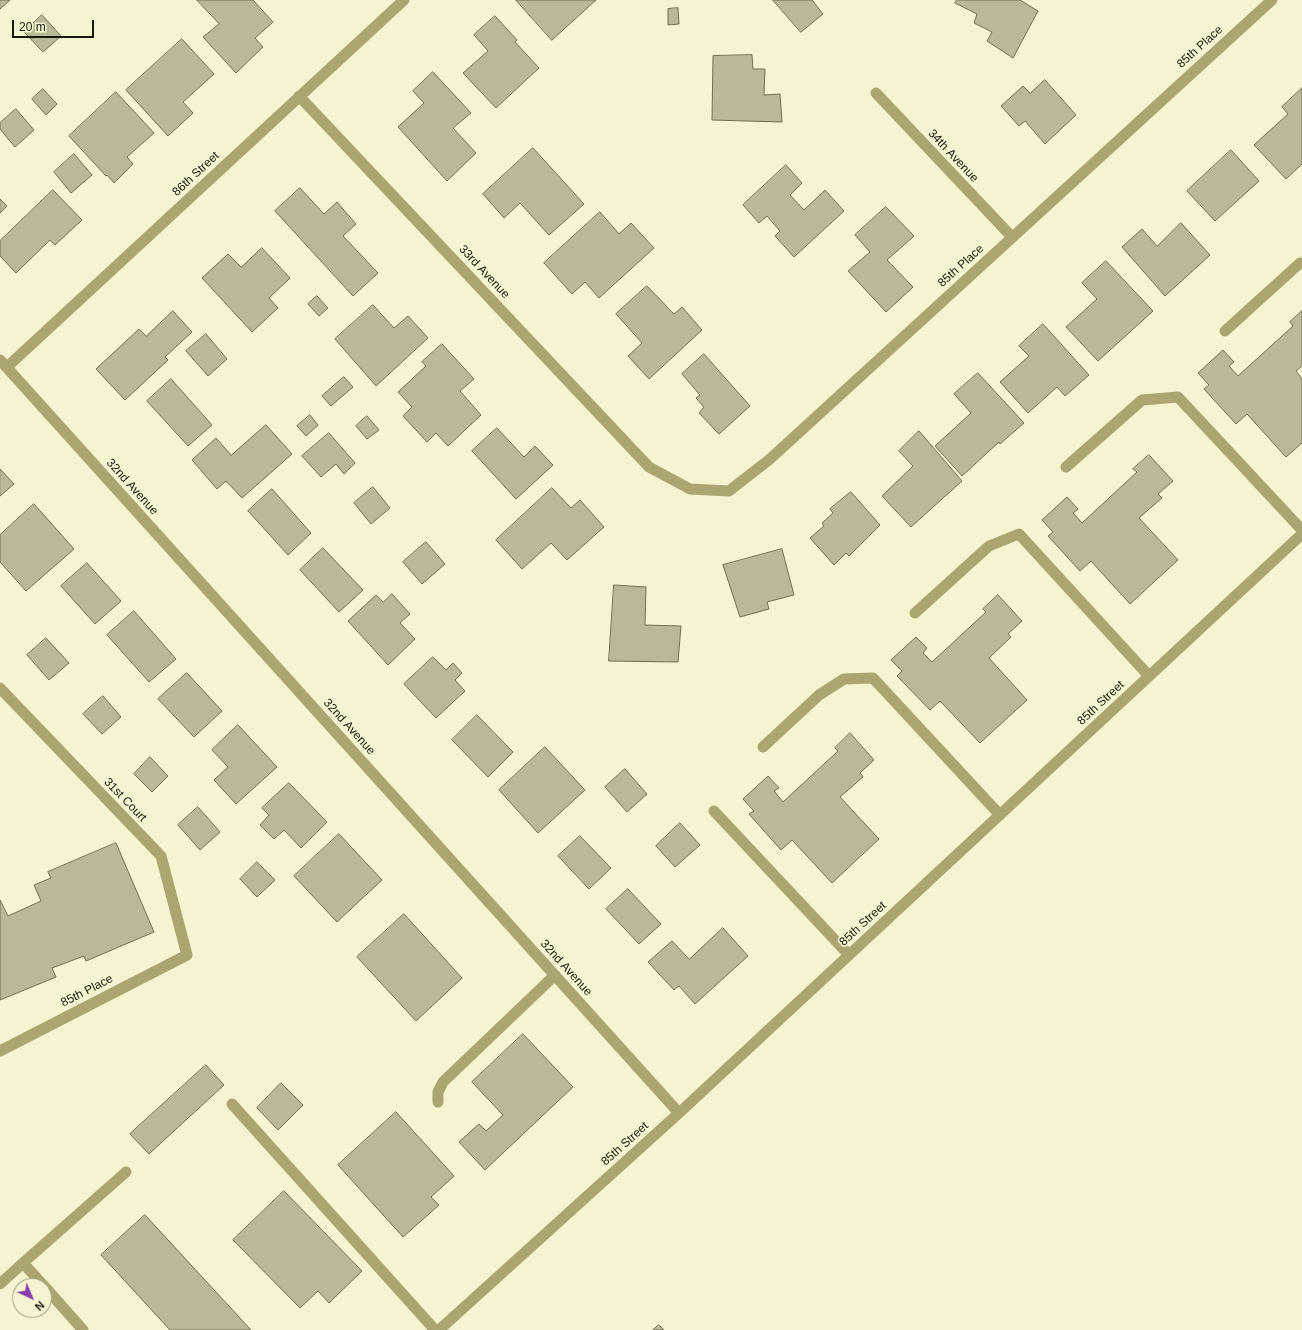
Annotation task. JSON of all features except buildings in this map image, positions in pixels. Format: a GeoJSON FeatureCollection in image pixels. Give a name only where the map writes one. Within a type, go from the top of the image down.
{"type":"FeatureCollection","features":[{"type":"Feature","properties":{"kind":"street","name":"86th Street"},"geometry":{"type":"LineString","coordinates":[[3,363],[300,96],[404,0]]}},
{"type":"Feature","properties":{"kind":"street","name":"85th Place"},"geometry":{"type":"LineString","coordinates":[[649,467],[690,490],[728,491],[770,459],[1272,0]]}},
{"type":"Feature","properties":{"kind":"street","name":"34th Avenue"},"geometry":{"type":"LineString","coordinates":[[876,93],[1012,237]]}},
{"type":"Feature","properties":{"kind":"street","name":"33rd Avenue"},"geometry":{"type":"LineString","coordinates":[[300,96],[649,467]]}},
{"type":"Feature","properties":{"kind":"street"},"geometry":{"type":"LineString","coordinates":[[1224,331],[1300,263],[1302,263]]}},
{"type":"Feature","properties":{"kind":"street","name":"32nd Avenue"},"geometry":{"type":"LineString","coordinates":[[3,363],[679,1113]]}},
{"type":"Feature","properties":{"kind":"street"},"geometry":{"type":"LineString","coordinates":[[1066,467],[1142,400],[1178,398],[1302,530]]}},
{"type":"Feature","properties":{"kind":"street"},"geometry":{"type":"LineString","coordinates":[[915,613],[989,546],[1019,534],[1149,676]]}},
{"type":"Feature","properties":{"kind":"street","name":"85th Street"},"geometry":{"type":"LineString","coordinates":[[439,1330],[679,1113],[1302,534]]}},
{"type":"Feature","properties":{"kind":"street"},"geometry":{"type":"LineString","coordinates":[[763,747],[819,695],[844,679],[874,678],[1000,815]]}},
{"type":"Feature","properties":{"kind":"street","name":"31st Court"},"geometry":{"type":"LineString","coordinates":[[0,688],[161,856],[187,955]]}},
{"type":"Feature","properties":{"kind":"street"},"geometry":{"type":"LineString","coordinates":[[714,811],[849,955]]}},
{"type":"Feature","properties":{"kind":"street","name":"85th Place"},"geometry":{"type":"LineString","coordinates":[[0,1051],[187,955]]}},
{"type":"Feature","properties":{"kind":"street"},"geometry":{"type":"LineString","coordinates":[[438,1102],[438,1092],[443,1082],[555,975]]}},
{"type":"Feature","properties":{"kind":"street"},"geometry":{"type":"LineString","coordinates":[[232,1104],[435,1330]]}},
{"type":"Feature","properties":{"kind":"street"},"geometry":{"type":"LineString","coordinates":[[0,1284],[126,1172]]}},
{"type":"Feature","properties":{"kind":"street"},"geometry":{"type":"LineString","coordinates":[[23,1263],[37,1278]]}},
{"type":"Feature","properties":{"kind":"street"},"geometry":{"type":"LineString","coordinates":[[52,1295],[83,1330]]}}]}
